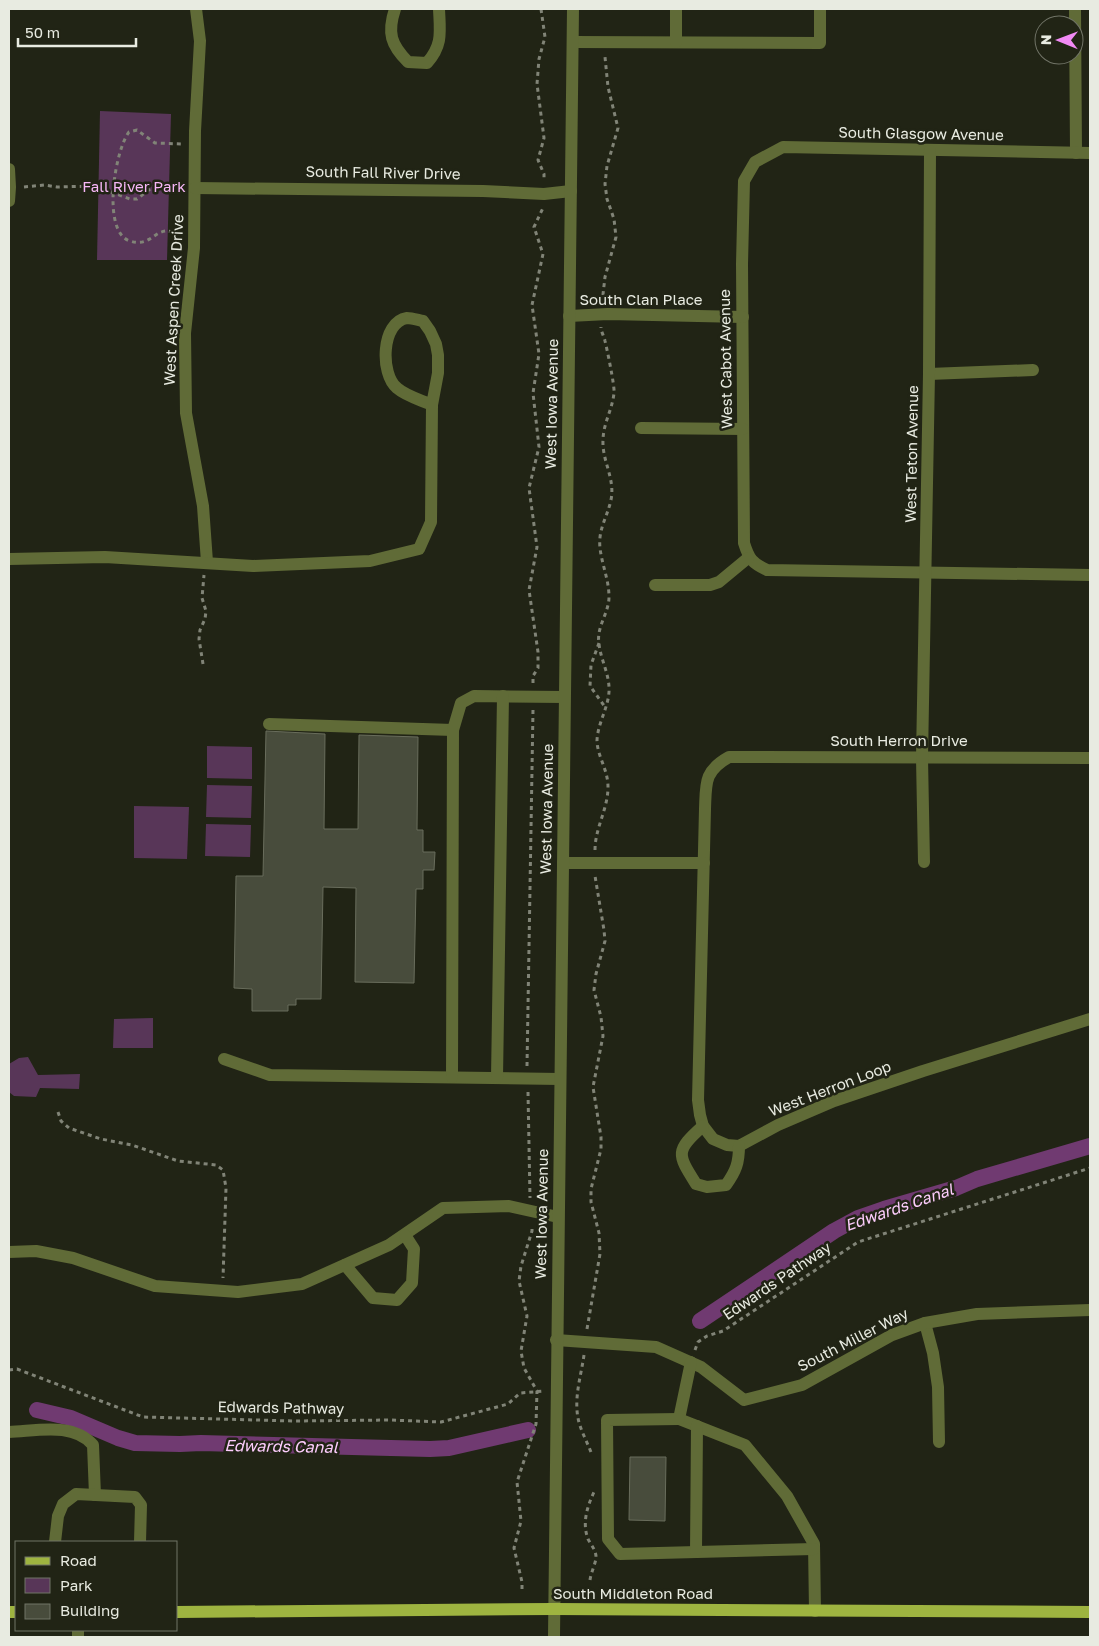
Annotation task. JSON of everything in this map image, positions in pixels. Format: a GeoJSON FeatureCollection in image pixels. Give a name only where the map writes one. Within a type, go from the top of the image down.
{"type":"FeatureCollection","features":[{"type":"Feature","properties":{"kind":"main road","name":"South Middleton Road"},"geometry":{"type":"LineString","coordinates":[[178,1612],[554,1609],[1090,1612]]}},
{"type":"Feature","properties":{"kind":"street","name":"West Aspen Creek Drive"},"geometry":{"type":"LineString","coordinates":[[196,9],[200,41],[195,144],[194,233],[185,334],[186,413],[203,506],[207,562]]}},
{"type":"Feature","properties":{"kind":"street"},"geometry":{"type":"LineString","coordinates":[[395,9],[391,33],[392,42],[408,62],[427,63],[436,52],[440,34],[440,9]]}},
{"type":"Feature","properties":{"kind":"street","name":"West Iowa Avenue"},"geometry":{"type":"LineString","coordinates":[[554,1637],[573,9]]}},
{"type":"Feature","properties":{"kind":"street"},"geometry":{"type":"LineString","coordinates":[[676,9],[676,42]]}},
{"type":"Feature","properties":{"kind":"street"},"geometry":{"type":"LineString","coordinates":[[573,42],[820,42],[820,9]]}},
{"type":"Feature","properties":{"kind":"street"},"geometry":{"type":"LineString","coordinates":[[1075,9],[1076,153]]}},
{"type":"Feature","properties":{"kind":"street","name":"South Glasgow Avenue"},"geometry":{"type":"LineString","coordinates":[[755,162],[783,147],[1090,153]]}},
{"type":"Feature","properties":{"kind":"street","name":"West Teton Avenue"},"geometry":{"type":"LineString","coordinates":[[924,862],[922,758],[929,374],[930,150]]}},
{"type":"Feature","properties":{"kind":"street","name":"West Cabot Avenue"},"geometry":{"type":"LineString","coordinates":[[748,558],[744,544],[742,264],[744,181],[755,162]]}},
{"type":"Feature","properties":{"kind":"street"},"geometry":{"type":"LineString","coordinates":[[9,169],[9,201]]}},
{"type":"Feature","properties":{"kind":"street","name":"South Fall River Drive"},"geometry":{"type":"LineString","coordinates":[[195,188],[483,191],[544,194],[571,191]]}},
{"type":"Feature","properties":{"kind":"street","name":"South Clan Place"},"geometry":{"type":"LineString","coordinates":[[570,316],[743,317]]}},
{"type":"Feature","properties":{"kind":"street"},"geometry":{"type":"LineString","coordinates":[[9,559],[105,557],[253,566],[370,561],[419,549],[431,522],[432,405],[438,373],[438,355],[436,344],[423,321],[408,318],[398,322],[391,331],[386,353],[387,370],[396,388],[432,405]]}},
{"type":"Feature","properties":{"kind":"street"},"geometry":{"type":"LineString","coordinates":[[929,374],[1033,370]]}},
{"type":"Feature","properties":{"kind":"street"},"geometry":{"type":"LineString","coordinates":[[641,428],[743,429]]}},
{"type":"Feature","properties":{"kind":"street"},"geometry":{"type":"LineString","coordinates":[[655,585],[710,585],[718,582],[748,558],[766,570],[1090,575]]}},
{"type":"Feature","properties":{"kind":"street"},"geometry":{"type":"LineString","coordinates":[[452,1077],[453,730],[461,703],[474,696],[564,697]]}},
{"type":"Feature","properties":{"kind":"street"},"geometry":{"type":"LineString","coordinates":[[497,1078],[503,696]]}},
{"type":"Feature","properties":{"kind":"street"},"geometry":{"type":"LineString","coordinates":[[270,724],[453,730]]}},
{"type":"Feature","properties":{"kind":"street","name":"South Herron Drive"},"geometry":{"type":"LineString","coordinates":[[704,864],[706,783],[712,769],[729,757],[1090,758]]}},
{"type":"Feature","properties":{"kind":"street"},"geometry":{"type":"LineString","coordinates":[[562,863],[704,864],[698,1100],[703,1126],[713,1139],[727,1145],[739,1146],[735,1172],[726,1185],[707,1187],[696,1184],[681,1158],[682,1151],[688,1140],[703,1126]]}},
{"type":"Feature","properties":{"kind":"street","name":"West Herron Loop"},"geometry":{"type":"LineString","coordinates":[[739,1146],[778,1125],[834,1101],[1090,1019]]}},
{"type":"Feature","properties":{"kind":"street"},"geometry":{"type":"LineString","coordinates":[[224,1059],[270,1075],[560,1079]]}},
{"type":"Feature","properties":{"kind":"street"},"geometry":{"type":"LineString","coordinates":[[9,1252],[36,1251],[73,1258],[155,1286],[238,1292],[302,1284],[389,1245],[443,1208],[509,1206],[558,1217]]}},
{"type":"Feature","properties":{"kind":"street"},"geometry":{"type":"LineString","coordinates":[[345,1265],[374,1298],[398,1300],[412,1283],[414,1249],[405,1235]]}},
{"type":"Feature","properties":{"kind":"street","name":"South Miller Way"},"geometry":{"type":"LineString","coordinates":[[556,1340],[656,1347],[701,1367],[744,1400],[802,1385],[892,1335],[925,1323],[977,1314],[1090,1310]]}},
{"type":"Feature","properties":{"kind":"street"},"geometry":{"type":"LineString","coordinates":[[925,1323],[933,1353],[938,1386],[939,1442]]}},
{"type":"Feature","properties":{"kind":"street"},"geometry":{"type":"LineString","coordinates":[[679,1419],[691,1362]]}},
{"type":"Feature","properties":{"kind":"street"},"geometry":{"type":"LineString","coordinates":[[814,1549],[620,1554],[608,1538],[601,1462],[607,1420],[679,1419],[745,1445],[787,1496],[814,1544],[815,1611]]}},
{"type":"Feature","properties":{"kind":"street"},"geometry":{"type":"LineString","coordinates":[[696,1552],[697,1426]]}},
{"type":"Feature","properties":{"kind":"street"},"geometry":{"type":"LineString","coordinates":[[9,1432],[65,1429],[86,1437],[94,1445],[95,1495]]}},
{"type":"Feature","properties":{"kind":"street"},"geometry":{"type":"LineString","coordinates":[[55,1541],[58,1516],[63,1504],[76,1494],[135,1497],[141,1505],[140,1541]]}},
{"type":"Feature","properties":{"kind":"path"},"geometry":{"type":"LineString","coordinates":[[522,1589],[514,1548],[521,1521],[517,1482],[536,1424],[537,1391],[524,1368],[521,1351],[527,1316],[519,1281],[521,1266],[532,1231],[527,1078],[533,676],[538,668],[538,652],[529,590],[538,547],[529,488],[539,447],[533,393],[539,354],[532,305],[543,254],[534,227],[543,208],[544,194],[544,174],[538,160],[544,138],[537,84],[539,59],[545,37],[541,9]]}},
{"type":"Feature","properties":{"kind":"path"},"geometry":{"type":"LineString","coordinates":[[605,57],[608,87],[618,128],[607,166],[605,184],[607,199],[614,219],[616,237],[605,277],[601,315],[601,330],[605,341],[614,392],[603,429],[603,447],[612,478],[611,500],[601,532],[600,548],[608,579],[609,598],[600,629],[599,643],[591,665],[590,686],[605,707]]}},
{"type":"Feature","properties":{"kind":"path"},"geometry":{"type":"LineString","coordinates":[[194,233],[164,231],[142,243],[129,241],[119,233],[114,219],[114,194],[117,164],[125,138],[129,132],[137,130],[155,144],[195,144]]}},
{"type":"Feature","properties":{"kind":"path"},"geometry":{"type":"LineString","coordinates":[[10,187],[44,185],[57,187],[94,186],[130,199],[137,199],[154,186],[160,184],[172,188],[195,188]]}},
{"type":"Feature","properties":{"kind":"path"},"geometry":{"type":"LineString","coordinates":[[203,664],[199,639],[206,611],[202,598],[207,562]]}},
{"type":"Feature","properties":{"kind":"path"},"geometry":{"type":"LineString","coordinates":[[599,643],[608,674],[609,693],[597,742],[608,774],[607,802],[595,839],[595,881],[605,941],[596,974],[594,990],[601,1017],[603,1036],[593,1087],[601,1149],[591,1188],[590,1202],[599,1233],[600,1254],[578,1385],[578,1418],[601,1462]]}},
{"type":"Feature","properties":{"kind":"path"},"geometry":{"type":"LineString","coordinates":[[58,1112],[61,1121],[69,1128],[101,1139],[132,1145],[178,1161],[216,1164],[222,1170],[226,1188],[222,1291]]}},
{"type":"Feature","properties":{"kind":"path","name":"Edwards Pathway"},"geometry":{"type":"LineString","coordinates":[[691,1362],[698,1342],[707,1336],[723,1331],[858,1242],[1090,1168]]}},
{"type":"Feature","properties":{"kind":"path","name":"Edwards Pathway"},"geometry":{"type":"LineString","coordinates":[[9,1370],[17,1369],[143,1417],[441,1422],[508,1404],[520,1394],[537,1391],[556,1391]]}},
{"type":"Feature","properties":{"kind":"path"},"geometry":{"type":"LineString","coordinates":[[590,1580],[596,1558],[595,1550],[588,1538],[585,1526],[586,1515],[595,1490]]}},
{"type":"Feature","properties":{"kind":"green space","name":"Fall River Park"},"geometry":{"type":"Polygon","coordinates":[[[100,111],[171,114],[167,260],[97,260],[100,111]]]}},
{"type":"Feature","properties":{"kind":"green space"},"geometry":{"type":"Polygon","coordinates":[[[207,746],[252,747],[252,779],[207,778],[207,746]]]}},
{"type":"Feature","properties":{"kind":"green space"},"geometry":{"type":"Polygon","coordinates":[[[207,785],[252,786],[251,818],[206,817],[207,785]]]}},
{"type":"Feature","properties":{"kind":"green space"},"geometry":{"type":"Polygon","coordinates":[[[134,806],[189,807],[187,859],[134,858],[134,806]]]}},
{"type":"Feature","properties":{"kind":"green space"},"geometry":{"type":"Polygon","coordinates":[[[206,824],[251,825],[250,857],[205,856],[206,824]]]}},
{"type":"Feature","properties":{"kind":"green space"},"geometry":{"type":"Polygon","coordinates":[[[153,1018],[153,1048],[113,1048],[114,1019],[153,1018]]]}},
{"type":"Feature","properties":{"kind":"green space"},"geometry":{"type":"Polygon","coordinates":[[[28,1057],[38,1075],[80,1074],[79,1089],[40,1088],[36,1097],[14,1096],[9,1092],[9,1064],[19,1058],[28,1057]]]}},
{"type":"Feature","properties":{"kind":"building"},"geometry":{"type":"Polygon","coordinates":[[[266,731],[325,734],[324,829],[358,829],[359,735],[418,737],[417,830],[423,830],[423,852],[435,852],[434,870],[423,870],[423,889],[416,889],[414,983],[355,982],[356,888],[323,887],[321,999],[296,999],[296,1005],[288,1005],[288,1011],[252,1011],[252,989],[234,988],[236,876],[263,876],[266,731]]]}},
{"type":"Feature","properties":{"kind":"building"},"geometry":{"type":"Polygon","coordinates":[[[630,1457],[666,1457],[665,1521],[629,1520],[630,1457]]]}},
{"type":"Feature","properties":{"kind":"waterway","name":"Edwards Canal"},"geometry":{"type":"LineString","coordinates":[[700,1321],[834,1231],[858,1218],[956,1188],[977,1179],[1090,1146]]}},
{"type":"Feature","properties":{"kind":"waterway","name":"Edwards Canal"},"geometry":{"type":"LineString","coordinates":[[37,1410],[71,1418],[118,1438],[135,1443],[430,1449],[449,1448],[528,1430]]}}]}
